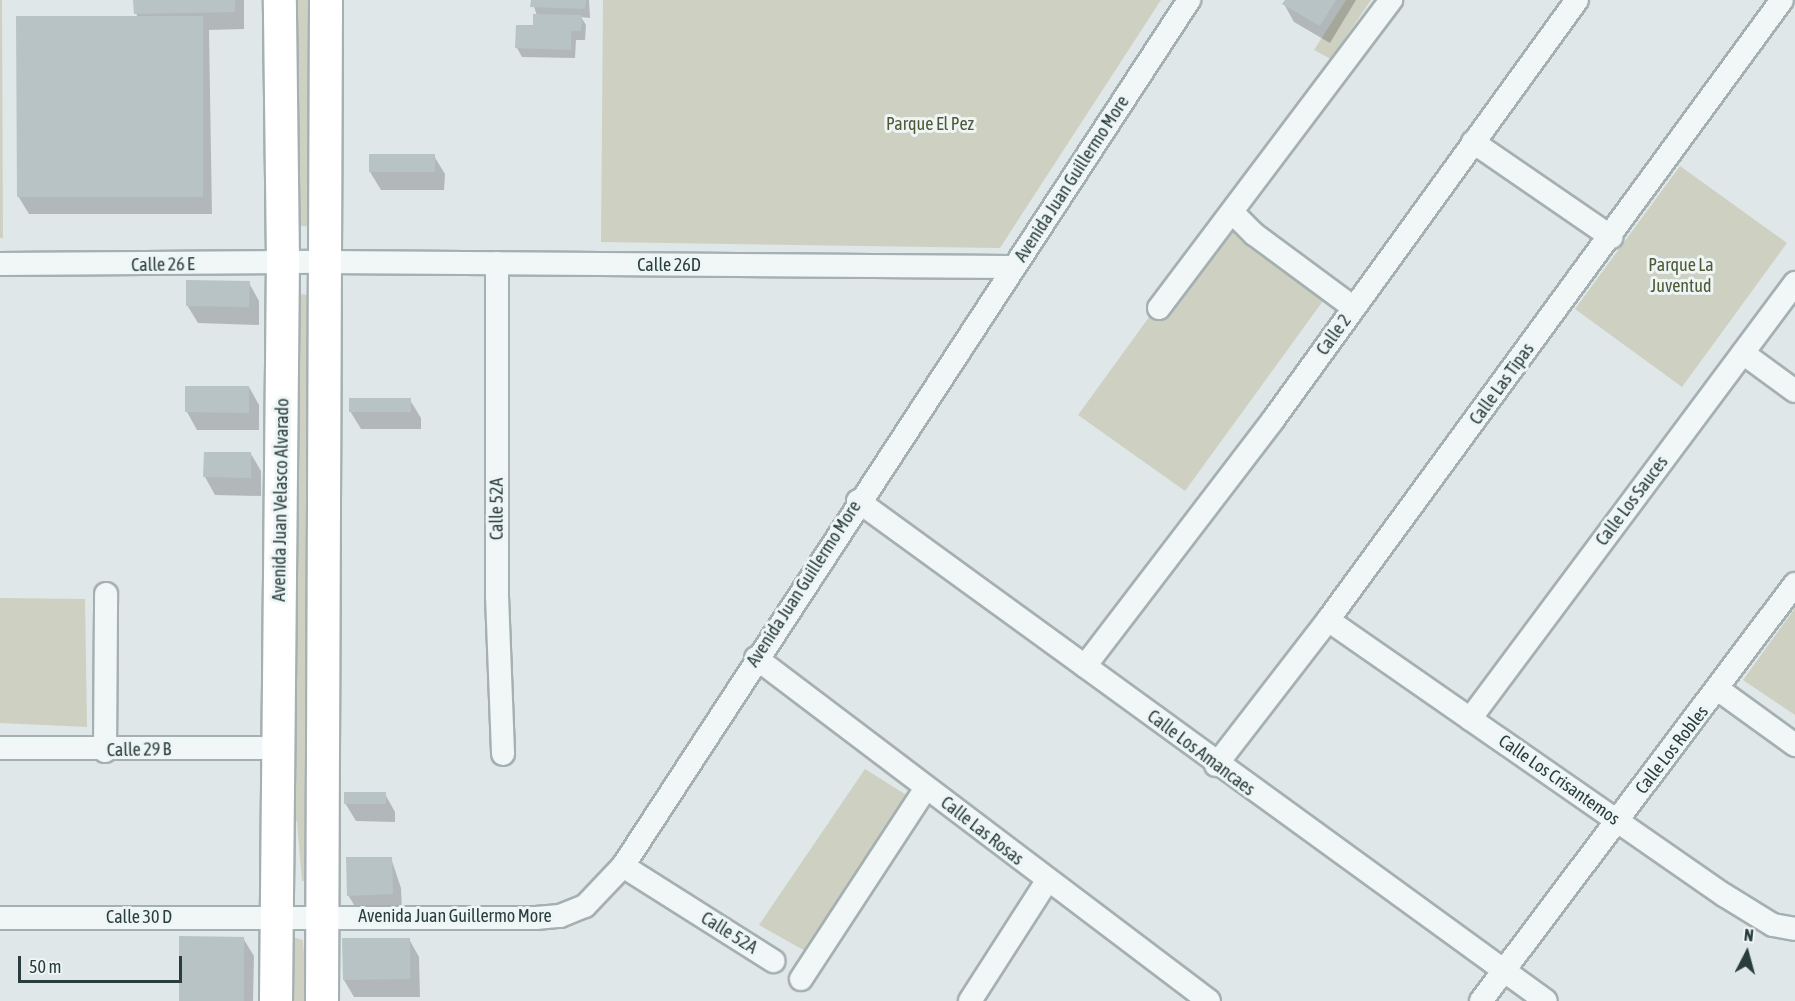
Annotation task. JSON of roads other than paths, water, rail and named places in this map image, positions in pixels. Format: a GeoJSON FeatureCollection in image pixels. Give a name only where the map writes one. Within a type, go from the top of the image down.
{"type":"FeatureCollection","features":[{"type":"Feature","properties":{"kind":"main road","name":"Avenida Juan Velasco Alvarado"},"geometry":{"type":"LineString","coordinates":[[276,1001],[283,261],[280,0]]}},
{"type":"Feature","properties":{"kind":"main road"},"geometry":{"type":"LineString","coordinates":[[321,1001],[326,0]]}},
{"type":"Feature","properties":{"kind":"street","name":"Avenida Juan Guillermo More"},"geometry":{"type":"LineString","coordinates":[[278,917],[560,916],[585,906],[623,866],[858,501],[1189,0]]}},
{"type":"Feature","properties":{"kind":"street"},"geometry":{"type":"LineString","coordinates":[[1159,308],[1233,213],[1391,0]]}},
{"type":"Feature","properties":{"kind":"street","name":"Calle 2"},"geometry":{"type":"LineString","coordinates":[[1085,666],[1273,420],[1577,0]]}},
{"type":"Feature","properties":{"kind":"street","name":"Calle Las Tipas"},"geometry":{"type":"LineString","coordinates":[[1216,765],[1328,620],[1611,237],[1782,0]]}},
{"type":"Feature","properties":{"kind":"street"},"geometry":{"type":"LineString","coordinates":[[1473,142],[1611,237]]}},
{"type":"Feature","properties":{"kind":"street"},"geometry":{"type":"LineString","coordinates":[[1233,213],[1254,234],[1354,308]]}},
{"type":"Feature","properties":{"kind":"street","name":"Calle 26 E"},"geometry":{"type":"LineString","coordinates":[[0,264],[325,261]]}},
{"type":"Feature","properties":{"kind":"street","name":"Calle 26D"},"geometry":{"type":"LineString","coordinates":[[325,261],[1014,267]]}},
{"type":"Feature","properties":{"kind":"street","name":"Calle 52A"},"geometry":{"type":"LineString","coordinates":[[497,263],[497,596],[503,754]]}},
{"type":"Feature","properties":{"kind":"street","name":"Calle Los Sauces"},"geometry":{"type":"LineString","coordinates":[[1470,718],[1795,283]]}},
{"type":"Feature","properties":{"kind":"street"},"geometry":{"type":"LineString","coordinates":[[1743,353],[1795,391]]}},
{"type":"Feature","properties":{"kind":"street","name":"Calle Los Amancaes"},"geometry":{"type":"LineString","coordinates":[[858,501],[1085,666],[1216,765],[1546,1001]]}},
{"type":"Feature","properties":{"kind":"street","name":"Calle Los Robles"},"geometry":{"type":"LineString","coordinates":[[1481,1001],[1617,820],[1719,690],[1795,584]]}},
{"type":"Feature","properties":{"kind":"street"},"geometry":{"type":"LineString","coordinates":[[105,751],[106,594]]}},
{"type":"Feature","properties":{"kind":"street","name":"Calle Los Crisantemos"},"geometry":{"type":"LineString","coordinates":[[1328,620],[1733,901],[1773,925],[1795,929]]}},
{"type":"Feature","properties":{"kind":"street","name":"Calle Las Rosas"},"geometry":{"type":"LineString","coordinates":[[756,658],[1208,1001]]}},
{"type":"Feature","properties":{"kind":"street"},"geometry":{"type":"LineString","coordinates":[[1719,690],[1795,745]]}},
{"type":"Feature","properties":{"kind":"street","name":"Calle 29 B"},"geometry":{"type":"LineString","coordinates":[[0,748],[105,751],[278,748]]}},
{"type":"Feature","properties":{"kind":"street"},"geometry":{"type":"LineString","coordinates":[[801,979],[926,788]]}},
{"type":"Feature","properties":{"kind":"street","name":"Calle 52A"},"geometry":{"type":"LineString","coordinates":[[623,866],[773,961]]}},
{"type":"Feature","properties":{"kind":"street"},"geometry":{"type":"LineString","coordinates":[[970,1001],[1047,881]]}},
{"type":"Feature","properties":{"kind":"street","name":"Calle 30 D"},"geometry":{"type":"LineString","coordinates":[[0,918],[278,917]]}},
{"type":"Feature","properties":{"kind":"park label","name":"Parque El Pez"},"geometry":{"type":"Point","coordinates":[930,124]}},
{"type":"Feature","properties":{"kind":"park label","name":"Parque La Juventud"},"geometry":{"type":"Point","coordinates":[1681,276]}}]}
